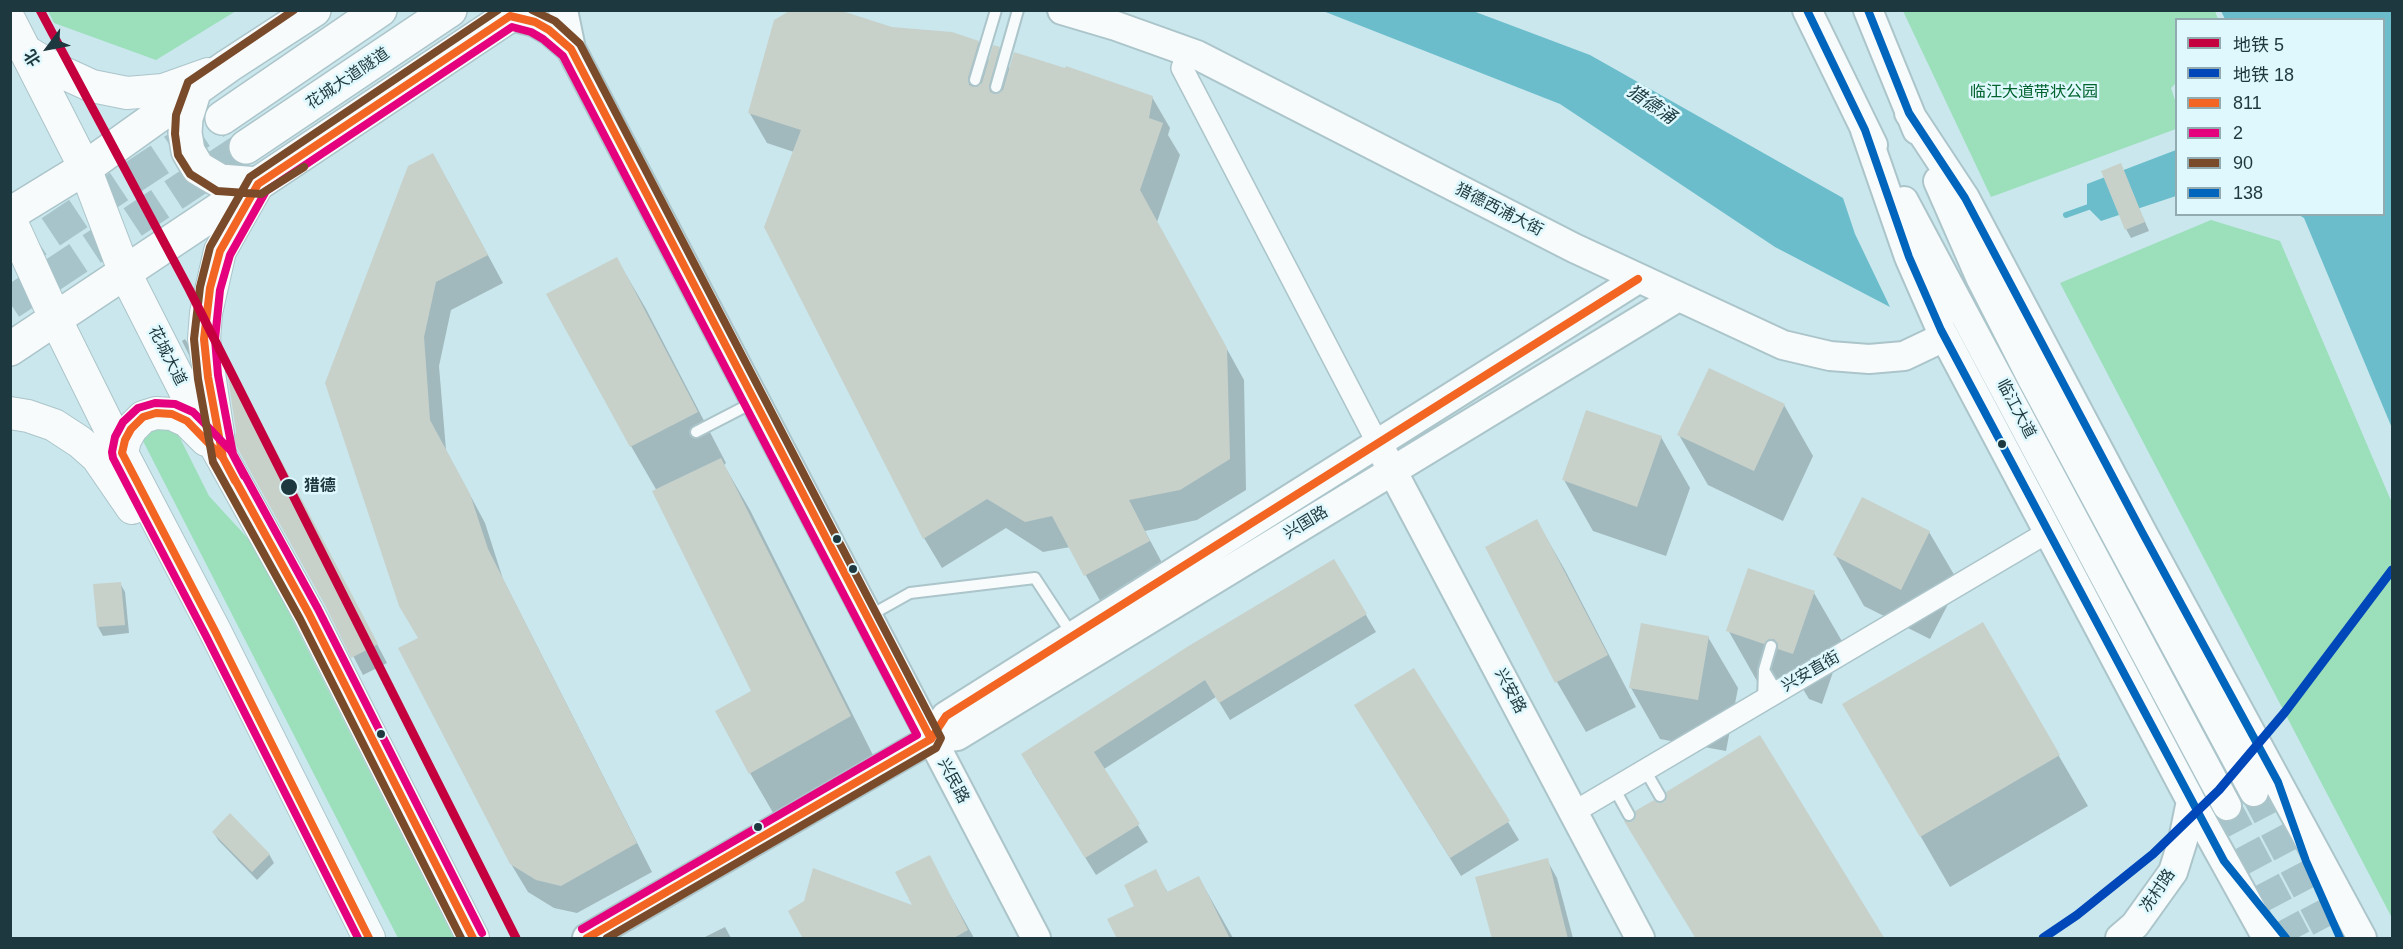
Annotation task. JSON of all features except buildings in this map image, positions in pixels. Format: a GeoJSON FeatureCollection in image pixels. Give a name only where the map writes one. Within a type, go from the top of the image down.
{"type":"FeatureCollection","features":[{"type":"Feature","properties":{"kind":"highway"},"geometry":{"type":"LineString","coordinates":[[10,214],[85,168],[228,66],[314,10]]}},
{"type":"Feature","properties":{"kind":"highway"},"geometry":{"type":"LineString","coordinates":[[222,117],[380,10]]}},
{"type":"Feature","properties":{"kind":"highway","name":"花城大道隧道"},"geometry":{"type":"LineString","coordinates":[[246,147],[450,10]]}},
{"type":"Feature","properties":{"kind":"highway"},"geometry":{"type":"LineString","coordinates":[[10,349],[514,13]]}},
{"type":"Feature","properties":{"kind":"highway"},"geometry":{"type":"LineString","coordinates":[[195,89],[186,118],[185,133],[188,151],[198,168],[220,181],[258,184]]}},
{"type":"Feature","properties":{"kind":"main road","name":"花城大道"},"geometry":{"type":"LineString","coordinates":[[10,21],[85,168],[125,273],[187,395],[309,614],[473,939]]}},
{"type":"Feature","properties":{"kind":"main road"},"geometry":{"type":"LineString","coordinates":[[27,52],[55,69],[92,86],[127,93],[163,90],[228,66]]}},
{"type":"Feature","properties":{"kind":"main road"},"geometry":{"type":"LineString","coordinates":[[223,459],[208,377],[204,339],[206,313],[220,251],[258,184]]}},
{"type":"Feature","properties":{"kind":"main road"},"geometry":{"type":"LineString","coordinates":[[10,219],[56,320],[122,453],[215,631],[369,939]]}},
{"type":"Feature","properties":{"kind":"main road"},"geometry":{"type":"LineString","coordinates":[[10,413],[28,416],[54,425],[80,441],[97,457],[215,631]]}},
{"type":"Feature","properties":{"kind":"main road"},"geometry":{"type":"LineString","coordinates":[[122,453],[131,429],[143,417],[156,413],[172,414],[187,422],[223,459]]}},
{"type":"Feature","properties":{"kind":"street","name":"兴民路"},"geometry":{"type":"LineString","coordinates":[[563,10],[571,49],[1036,939]]}},
{"type":"Feature","properties":{"kind":"street","name":"猎德西浦大街"},"geometry":{"type":"LineString","coordinates":[[1062,10],[1116,26],[1188,52],[1638,279],[1783,345],[1830,357],[1869,359],[1904,356],[1944,337]]}},
{"type":"Feature","properties":{"kind":"street","name":"临江大道"},"geometry":{"type":"LineString","coordinates":[[1807,10],[1865,130],[1983,346],[2227,806]]}},
{"type":"Feature","properties":{"kind":"street","name":"临江大道"},"geometry":{"type":"LineString","coordinates":[[1868,10],[1981,279],[2032,379],[2266,787]]}},
{"type":"Feature","properties":{"kind":"street","name":"兴民路"},"geometry":{"type":"LineString","coordinates":[[514,13],[549,30],[571,49]]}},
{"type":"Feature","properties":{"kind":"street"},"geometry":{"type":"LineString","coordinates":[[1188,52],[1182,68],[1378,444]]}},
{"type":"Feature","properties":{"kind":"street"},"geometry":{"type":"LineString","coordinates":[[1865,130],[1910,257],[1944,337],[2267,939]]}},
{"type":"Feature","properties":{"kind":"street","name":"兴国路"},"geometry":{"type":"LineString","coordinates":[[932,739],[946,716],[1638,279]]}},
{"type":"Feature","properties":{"kind":"street","name":"兴国路"},"geometry":{"type":"LineString","coordinates":[[587,939],[932,739],[957,736],[1678,297]]}},
{"type":"Feature","properties":{"kind":"street","name":"兴安路"},"geometry":{"type":"LineString","coordinates":[[1378,444],[1640,939]]}},
{"type":"Feature","properties":{"kind":"street","name":"兴安直街"},"geometry":{"type":"LineString","coordinates":[[1574,812],[2048,532]]}},
{"type":"Feature","properties":{"kind":"street"},"geometry":{"type":"LineString","coordinates":[[2266,787],[2306,861],[2340,939]]}},
{"type":"Feature","properties":{"kind":"street"},"geometry":{"type":"LineString","coordinates":[[2266,787],[2362,939]]}},
{"type":"Feature","properties":{"kind":"street","name":"冼村路"},"geometry":{"type":"LineString","coordinates":[[2120,939],[2158,896],[2173,872],[2183,840],[2191,801]]}},
{"type":"Feature","properties":{"kind":"street"},"geometry":{"type":"LineString","coordinates":[[2230,871],[2286,939]]}},
{"type":"Feature","properties":{"kind":"lane"},"geometry":{"type":"LineString","coordinates":[[975,80],[996,10]]}},
{"type":"Feature","properties":{"kind":"lane"},"geometry":{"type":"LineString","coordinates":[[996,87],[1018,10]]}},
{"type":"Feature","properties":{"kind":"lane"},"geometry":{"type":"LineString","coordinates":[[696,432],[755,401]]}},
{"type":"Feature","properties":{"kind":"lane"},"geometry":{"type":"LineString","coordinates":[[868,617],[910,592],[1035,578],[1073,636]]}},
{"type":"Feature","properties":{"kind":"lane"},"geometry":{"type":"LineString","coordinates":[[1770,696],[1764,670],[1771,646]]}},
{"type":"Feature","properties":{"kind":"lane"},"geometry":{"type":"LineString","coordinates":[[1764,670],[1770,696]]}},
{"type":"Feature","properties":{"kind":"lane"},"geometry":{"type":"LineString","coordinates":[[1645,770],[1660,796]]}},
{"type":"Feature","properties":{"kind":"lane"},"geometry":{"type":"LineString","coordinates":[[1614,788],[1629,815]]}},
{"type":"Feature","properties":{"kind":"green space"},"geometry":{"type":"Polygon","coordinates":[[[48,11],[236,11],[156,60],[54,23],[48,11]]]}},
{"type":"Feature","properties":{"kind":"green space","name":"临江大道带状公园"},"geometry":{"type":"Polygon","coordinates":[[[1903,11],[2215,11],[2218,18],[2175,18],[2175,84],[2171,88],[2175,100],[2175,129],[1991,197],[1903,11]]]}},
{"type":"Feature","properties":{"kind":"green space"},"geometry":{"type":"Polygon","coordinates":[[[2211,220],[2280,241],[2392,503],[2392,918],[2060,283],[2211,220]]]}},
{"type":"Feature","properties":{"kind":"green space"},"geometry":{"type":"Polygon","coordinates":[[[158,422],[176,430],[209,496],[255,546],[454,938],[398,938],[143,441],[147,429],[158,422]]]}},
{"type":"Feature","properties":{"kind":"water","name":"猎德涌"},"geometry":{"type":"Polygon","coordinates":[[[1323,11],[1473,11],[1590,55],[1843,198],[1855,234],[1890,307],[1775,247],[1560,104],[1323,11]]]}},
{"type":"Feature","properties":{"kind":"water"},"geometry":{"type":"Polygon","coordinates":[[[2221,11],[2392,11],[2392,428],[2304,218],[2301,216],[2385,216],[2385,18],[2224,18],[2221,11]]]}},
{"type":"Feature","properties":{"kind":"water"},"geometry":{"type":"Polygon","coordinates":[[[2175,150],[2175,196],[2101,221],[2087,207],[2087,184],[2175,150]]]}},
{"type":"Feature","properties":{"kind":"waterway"},"geometry":{"type":"LineString","coordinates":[[2066,215],[2094,205]]}},
{"type":"Feature","properties":{"kind":"tunnel"},"geometry":{"type":"LineString","coordinates":[[10,259],[222,118]]}},
{"type":"Feature","properties":{"kind":"tunnel"},"geometry":{"type":"LineString","coordinates":[[10,303],[246,147]]}},
{"type":"Feature","properties":{"kind":"tunnel"},"geometry":{"type":"LineString","coordinates":[[2254,792],[2331,938]]}},
{"type":"Feature","properties":{"kind":"tunnel"},"geometry":{"type":"LineString","coordinates":[[2227,806],[2297,938]]}},
{"type":"Feature","properties":{"kind":"metro line","name":"5"},"geometry":{"type":"LineString","coordinates":[[40,10],[189,289],[516,938]]}},
{"type":"Feature","properties":{"kind":"metro line","name":"18"},"geometry":{"type":"LineString","coordinates":[[2043,938],[2077,915],[2153,854],[2219,790],[2285,712],[2392,570]]}},
{"type":"Feature","properties":{"kind":"transit line","name":"90"},"geometry":{"type":"LineString","coordinates":[[294,10],[188,82],[176,115],[175,134],[178,155],[190,174],[217,191],[261,194],[304,167]]}},
{"type":"Feature","properties":{"kind":"transit line","name":"90"},"geometry":{"type":"LineString","coordinates":[[461,938],[300,619],[213,462],[198,379],[194,339],[200,287],[210,247],[250,177],[498,10]]}},
{"type":"Feature","properties":{"kind":"transit line","name":"90"},"geometry":{"type":"LineString","coordinates":[[532,10],[555,21],[580,44],[941,738],[936,748],[607,938]]}},
{"type":"Feature","properties":{"kind":"transit line","name":"138"},"geometry":{"type":"LineString","coordinates":[[1807,10],[1865,130],[1909,257],[1941,330],[2224,861],[2286,938]]}},
{"type":"Feature","properties":{"kind":"transit line","name":"138"},"geometry":{"type":"LineString","coordinates":[[1868,10],[1909,113],[1965,198],[2278,782],[2306,861],[2340,938]]}},
{"type":"Feature","properties":{"kind":"transit line","name":"811"},"geometry":{"type":"LineString","coordinates":[[473,938],[309,614],[223,458],[208,377],[204,339],[210,288],[220,251],[258,184],[510,16],[535,22],[549,30],[571,49],[931,739]]}},
{"type":"Feature","properties":{"kind":"transit line","name":"2"},"geometry":{"type":"LineString","coordinates":[[482,933],[318,609],[233,454],[218,375],[215,339],[220,290],[230,255],[266,191],[512,27],[531,32],[563,56],[917,735],[582,929]]}},
{"type":"Feature","properties":{"kind":"transit line","name":"811"},"geometry":{"type":"LineString","coordinates":[[587,938],[931,739],[946,716],[1638,279]]}},
{"type":"Feature","properties":{"kind":"transit line","name":"2"},"geometry":{"type":"LineString","coordinates":[[244,476],[231,451],[193,412],[175,404],[155,403],[138,408],[123,422],[115,437],[113,458],[206,636],[358,938]]}},
{"type":"Feature","properties":{"kind":"transit line","name":"811"},"geometry":{"type":"LineString","coordinates":[[235,481],[223,458],[187,421],[172,414],[156,413],[143,417],[131,429],[125,440],[122,453],[215,631],[369,938]]}},
{"type":"Feature","properties":{"kind":"place","name":"猎德"},"geometry":{"type":"Point","coordinates":[289,487]}}]}
